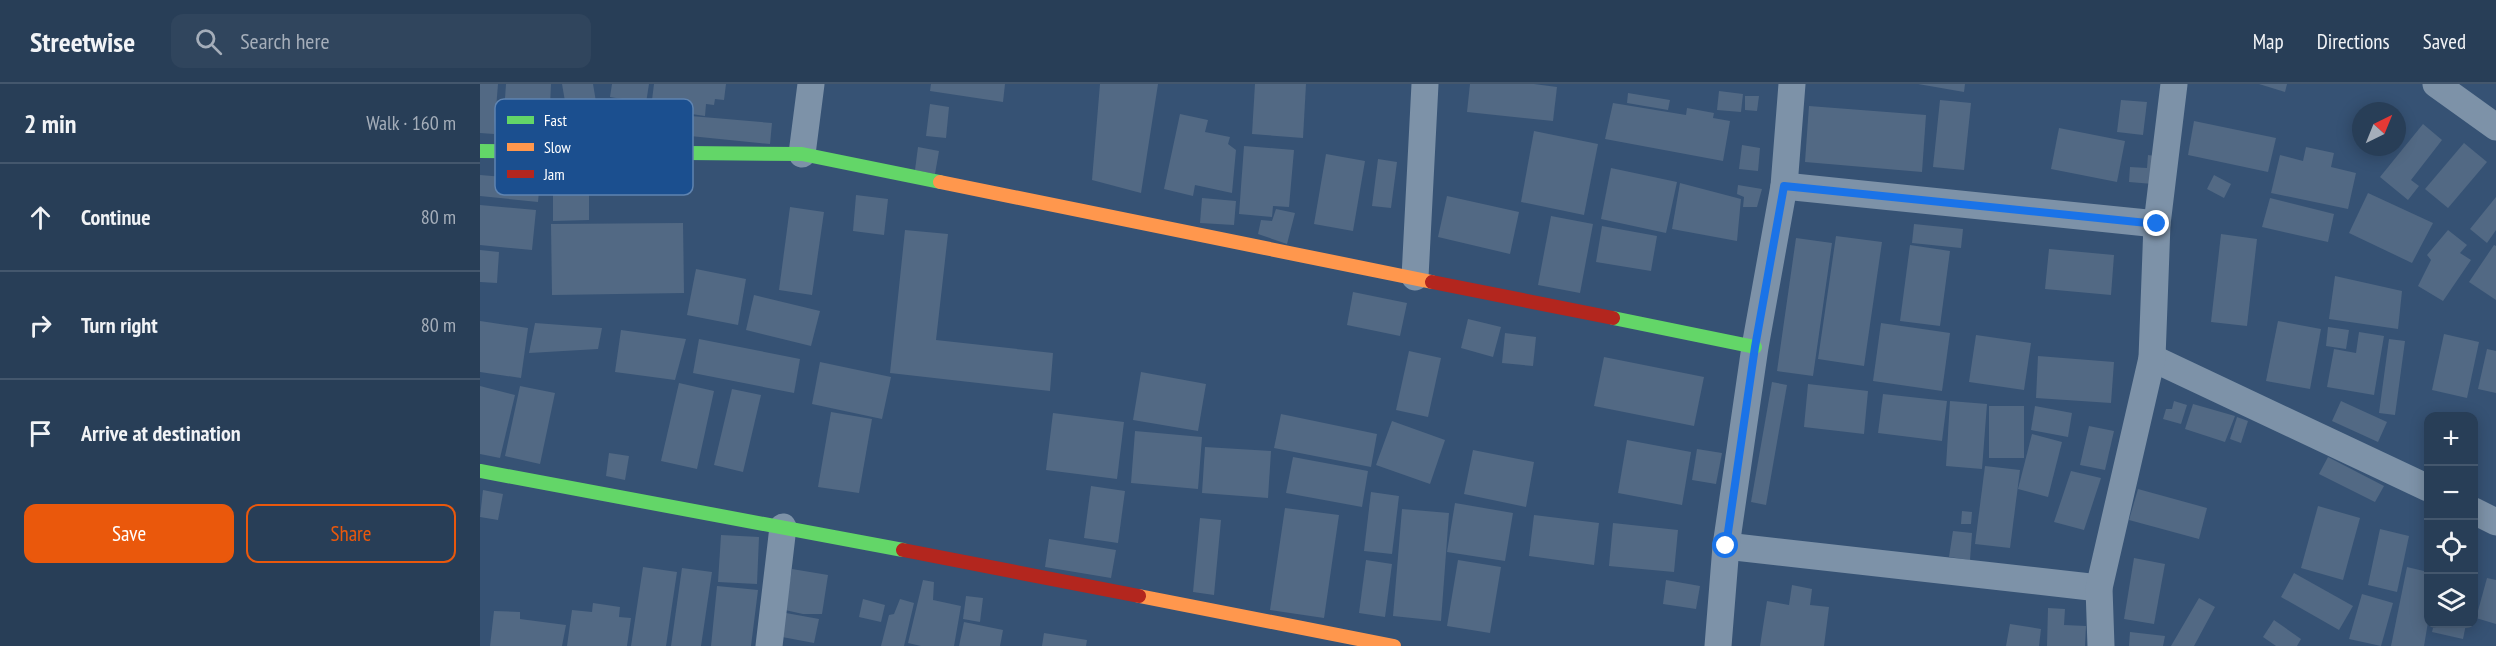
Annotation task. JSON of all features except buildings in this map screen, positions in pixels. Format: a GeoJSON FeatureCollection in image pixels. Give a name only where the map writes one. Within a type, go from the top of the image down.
{"type":"FeatureCollection","features":[{"type":"Feature","properties":{"kind":"street"},"geometry":{"type":"LineString","coordinates":[[802,154],[811,84]]}},
{"type":"Feature","properties":{"kind":"street"},"geometry":{"type":"LineString","coordinates":[[1415,277],[1425,84]]}},
{"type":"Feature","properties":{"kind":"street"},"geometry":{"type":"LineString","coordinates":[[1718,646],[1726,546],[1755,347],[1784,186],[1792,84]]}},
{"type":"Feature","properties":{"kind":"street"},"geometry":{"type":"LineString","coordinates":[[2101,646],[2099,588],[2152,358],[2157,224],[2174,84]]}},
{"type":"Feature","properties":{"kind":"street"},"geometry":{"type":"LineString","coordinates":[[2436,84],[2496,127]]}},
{"type":"Feature","properties":{"kind":"street"},"geometry":{"type":"LineString","coordinates":[[480,151],[495,151]]}},
{"type":"Feature","properties":{"kind":"street"},"geometry":{"type":"LineString","coordinates":[[693,153],[802,154],[1755,347]]}},
{"type":"Feature","properties":{"kind":"street"},"geometry":{"type":"LineString","coordinates":[[1784,186],[2157,224]]}},
{"type":"Feature","properties":{"kind":"street"},"geometry":{"type":"LineString","coordinates":[[2152,358],[2424,486]]}},
{"type":"Feature","properties":{"kind":"street"},"geometry":{"type":"LineString","coordinates":[[480,471],[783,527],[1362,643],[1394,646]]}},
{"type":"Feature","properties":{"kind":"street"},"geometry":{"type":"LineString","coordinates":[[2478,513],[2496,522]]}},
{"type":"Feature","properties":{"kind":"street"},"geometry":{"type":"LineString","coordinates":[[769,646],[783,527]]}},
{"type":"Feature","properties":{"kind":"street"},"geometry":{"type":"LineString","coordinates":[[1726,546],[2099,588]]}},
{"type":"Feature","properties":{"kind":"traffic: fast"},"geometry":{"type":"LineString","coordinates":[[480,151],[495,151]]}},
{"type":"Feature","properties":{"kind":"traffic: fast"},"geometry":{"type":"LineString","coordinates":[[693,153],[802,154],[940,182]]}},
{"type":"Feature","properties":{"kind":"traffic: fast"},"geometry":{"type":"LineString","coordinates":[[1613,318],[1755,347]]}},
{"type":"Feature","properties":{"kind":"traffic: fast"},"geometry":{"type":"LineString","coordinates":[[480,471],[903,550]]}},
{"type":"Feature","properties":{"kind":"traffic: slow"},"geometry":{"type":"LineString","coordinates":[[940,182],[1432,282]]}},
{"type":"Feature","properties":{"kind":"traffic: slow"},"geometry":{"type":"LineString","coordinates":[[1139,596],[1394,646]]}},
{"type":"Feature","properties":{"kind":"traffic: jam"},"geometry":{"type":"LineString","coordinates":[[1432,282],[1613,318]]}},
{"type":"Feature","properties":{"kind":"traffic: jam"},"geometry":{"type":"LineString","coordinates":[[903,550],[1139,596]]}},
{"type":"Feature","properties":{"kind":"route"},"geometry":{"type":"LineString","coordinates":[[1726,546],[1755,347],[1784,186],[2157,224]]}}]}
